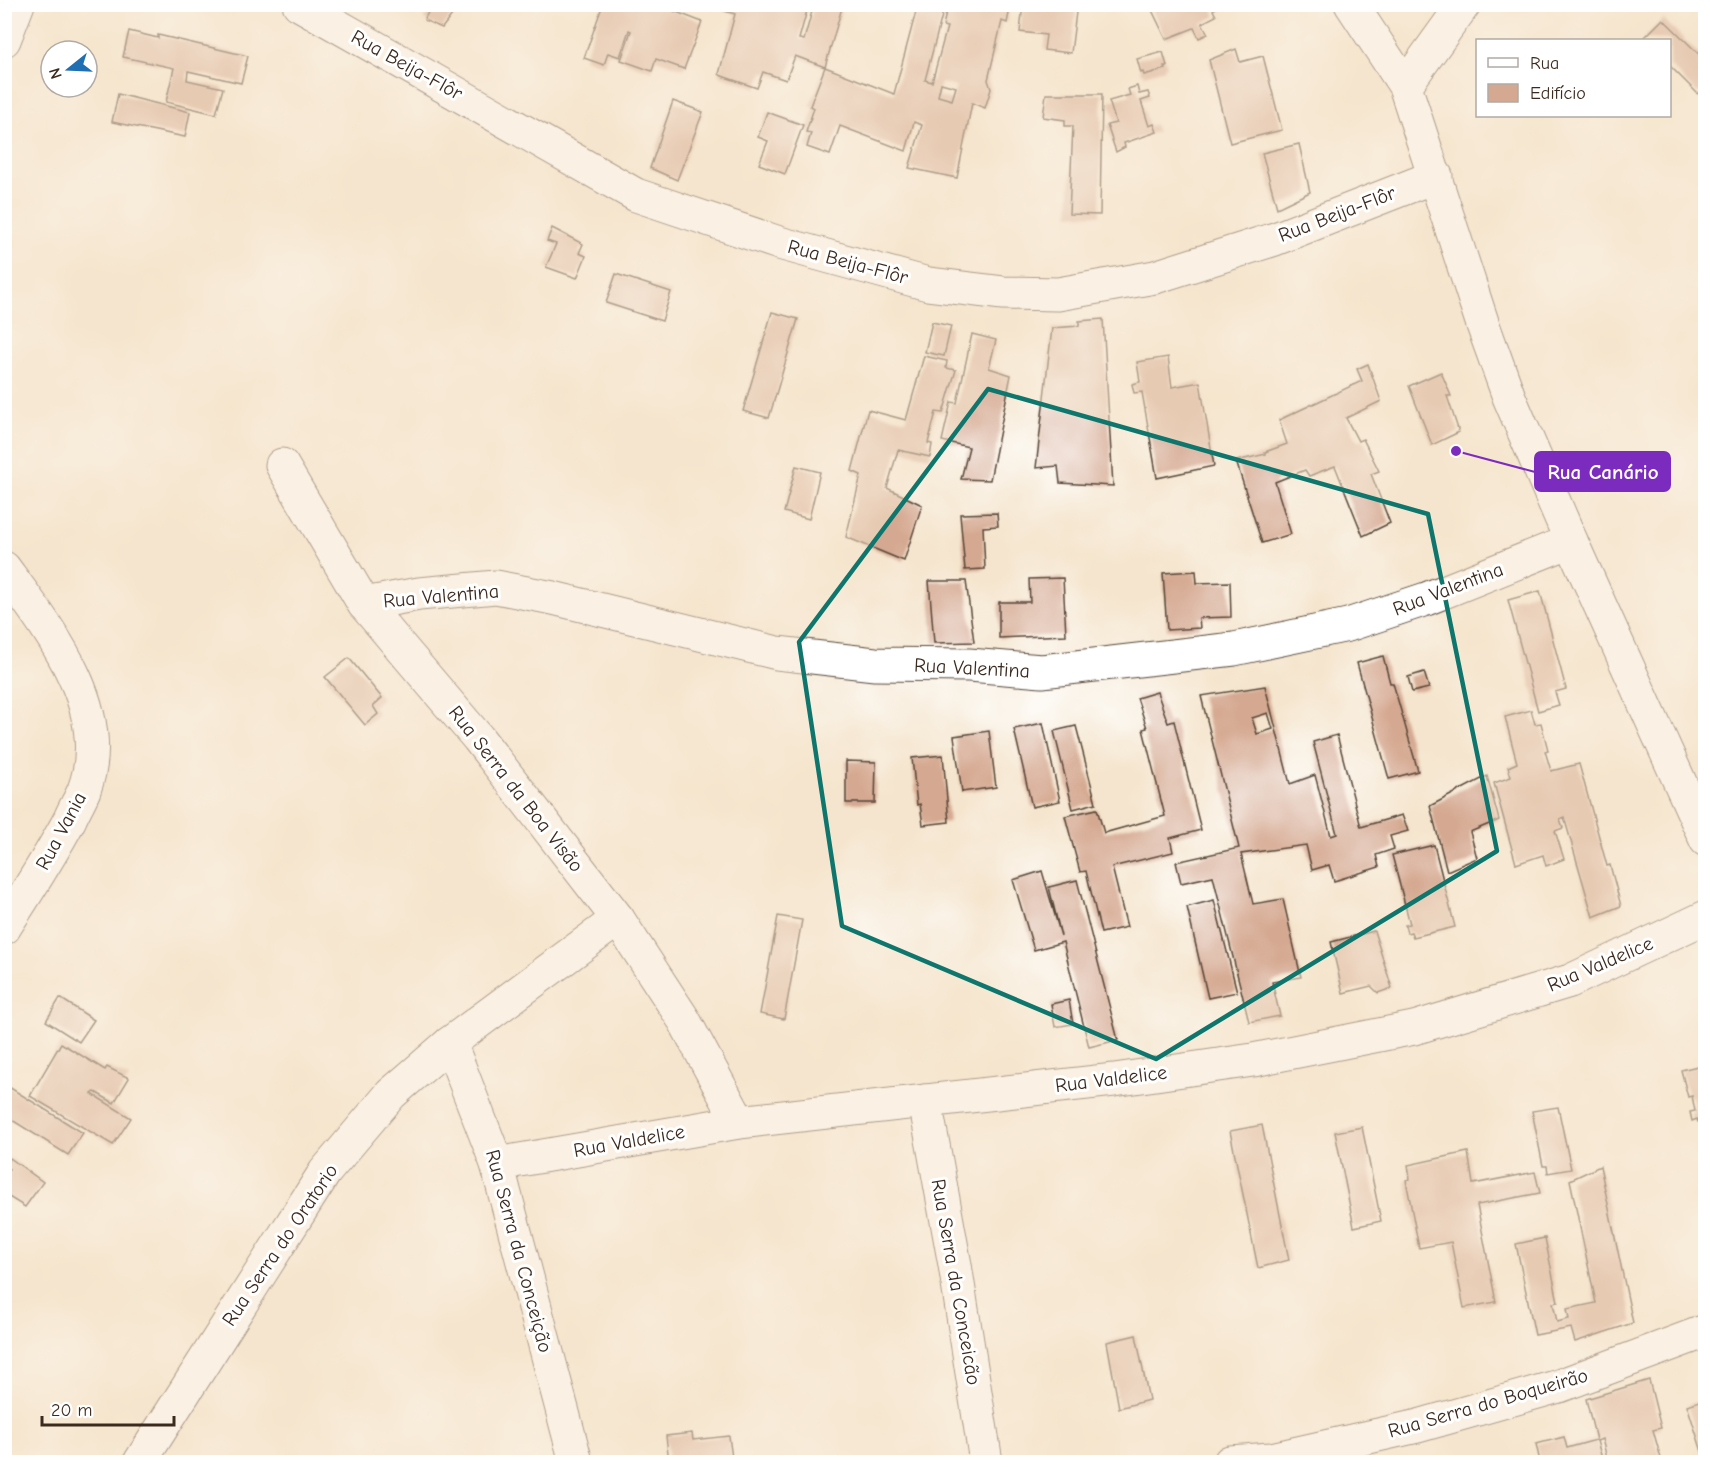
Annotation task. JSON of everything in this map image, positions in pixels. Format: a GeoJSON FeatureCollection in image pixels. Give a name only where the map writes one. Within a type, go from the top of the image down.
{"type":"FeatureCollection","features":[{"type":"Feature","properties":{"kind":"street"},"geometry":{"type":"LineString","coordinates":[[4,40],[18,4]]}},
{"type":"Feature","properties":{"kind":"street","name":"Rua Beija-Flôr"},"geometry":{"type":"LineString","coordinates":[[298,4],[636,195],[779,243],[928,284],[1003,293],[1058,294],[1155,277],[1275,238],[1436,176]]}},
{"type":"Feature","properties":{"kind":"street"},"geometry":{"type":"LineString","coordinates":[[1351,4],[1405,86],[1436,176],[1479,315],[1505,387],[1571,541],[1706,840]]}},
{"type":"Feature","properties":{"kind":"street"},"geometry":{"type":"LineString","coordinates":[[1405,86],[1464,4]]}},
{"type":"Feature","properties":{"kind":"street","name":"Rua Serra da Boa Visão"},"geometry":{"type":"LineString","coordinates":[[282,465],[364,604],[478,738],[618,919],[684,1020],[739,1122]]}},
{"type":"Feature","properties":{"kind":"street","name":"Rua Valentina"},"geometry":{"type":"LineString","coordinates":[[364,604],[419,594],[496,587],[553,598],[777,652],[874,664],[969,665],[1042,671],[1234,649],[1348,625],[1426,599],[1571,541]]}},
{"type":"Feature","properties":{"kind":"street","name":"Rua Vania"},"geometry":{"type":"LineString","coordinates":[[4,568],[49,629],[73,673],[88,714],[92,752],[84,790],[54,849],[4,928]]}},
{"type":"Feature","properties":{"kind":"street","name":"Rua Valdelice"},"geometry":{"type":"LineString","coordinates":[[498,1164],[739,1122],[1114,1080],[1242,1062],[1414,1028],[1570,981],[1706,917]]}},
{"type":"Feature","properties":{"kind":"street","name":"Rua Serra do Oratorio"},"geometry":{"type":"LineString","coordinates":[[140,1462],[325,1172],[391,1094],[450,1043],[618,919]]}},
{"type":"Feature","properties":{"kind":"street","name":"Rua Serra da Conceição"},"geometry":{"type":"LineString","coordinates":[[450,1043],[498,1164],[576,1462]]}},
{"type":"Feature","properties":{"kind":"street","name":"Rua Serra da Conceicão"},"geometry":{"type":"LineString","coordinates":[[925,1101],[955,1265],[986,1462]]}},
{"type":"Feature","properties":{"kind":"street","name":"Rua Serra do Boqueirão"},"geometry":{"type":"LineString","coordinates":[[1230,1462],[1271,1460],[1418,1426],[1559,1386],[1706,1331]]}},
{"type":"Feature","properties":{"kind":"highlighted area"},"geometry":{"type":"Polygon","coordinates":[[[988,389],[1428,514],[1497,851],[1156,1059],[842,926],[799,642],[988,389]]]}},
{"type":"Feature","properties":{"kind":"building"},"geometry":{"type":"Polygon","coordinates":[[[603,4],[656,4],[702,22],[684,69],[656,59],[652,71],[621,60],[631,31],[629,30],[620,57],[608,53],[604,65],[584,58],[603,4]]]}},
{"type":"Feature","properties":{"kind":"building"},"geometry":{"type":"Polygon","coordinates":[[[711,4],[800,4],[808,7],[799,39],[804,40],[814,4],[843,4],[825,67],[795,56],[786,80],[763,72],[757,88],[719,74],[735,14],[711,7],[711,4]]]}},
{"type":"Feature","properties":{"kind":"building"},"geometry":{"type":"Polygon","coordinates":[[[918,4],[945,4],[925,80],[932,82],[947,27],[943,26],[948,4],[1011,4],[1007,23],[1002,21],[988,80],[991,89],[985,108],[972,103],[957,178],[909,168],[922,125],[914,122],[906,151],[840,126],[830,155],[807,147],[811,133],[806,132],[814,108],[810,106],[825,67],[894,94],[918,4]],[[941,83],[938,96],[952,100],[956,87],[941,83]]]}},
{"type":"Feature","properties":{"kind":"building"},"geometry":{"type":"Polygon","coordinates":[[[1023,4],[1077,4],[1071,53],[1044,50],[1046,35],[1020,32],[1023,4]]]}},
{"type":"Feature","properties":{"kind":"building"},"geometry":{"type":"Polygon","coordinates":[[[1149,4],[1222,4],[1213,10],[1216,16],[1202,23],[1208,34],[1199,38],[1194,28],[1166,39],[1149,4]]]}},
{"type":"Feature","properties":{"kind":"building"},"geometry":{"type":"Polygon","coordinates":[[[432,5],[452,15],[442,28],[424,20],[432,5]]]}},
{"type":"Feature","properties":{"kind":"building"},"geometry":{"type":"Polygon","coordinates":[[[1663,19],[1706,61],[1706,70],[1701,74],[1706,79],[1706,86],[1698,94],[1671,67],[1671,39],[1643,39],[1663,19]]]}},
{"type":"Feature","properties":{"kind":"building"},"geometry":{"type":"Polygon","coordinates":[[[129,31],[158,38],[158,35],[248,56],[241,83],[188,71],[187,80],[223,88],[216,114],[166,102],[174,68],[123,57],[129,31]]]}},
{"type":"Feature","properties":{"kind":"building"},"geometry":{"type":"Polygon","coordinates":[[[1236,49],[1240,62],[1263,56],[1282,130],[1230,143],[1209,60],[1236,49]]]}},
{"type":"Feature","properties":{"kind":"building"},"geometry":{"type":"Polygon","coordinates":[[[1163,52],[1167,66],[1164,66],[1165,69],[1144,75],[1143,72],[1141,73],[1137,59],[1163,52]]]}},
{"type":"Feature","properties":{"kind":"building"},"geometry":{"type":"Polygon","coordinates":[[[1137,86],[1139,94],[1148,92],[1150,98],[1141,101],[1149,126],[1154,124],[1157,132],[1124,143],[1125,147],[1116,152],[1107,125],[1116,123],[1109,101],[1130,95],[1128,89],[1137,86]]]}},
{"type":"Feature","properties":{"kind":"building"},"geometry":{"type":"Polygon","coordinates":[[[118,94],[190,112],[185,137],[112,122],[118,94]]]}},
{"type":"Feature","properties":{"kind":"building"},"geometry":{"type":"Polygon","coordinates":[[[1046,94],[1102,94],[1100,215],[1069,214],[1073,126],[1065,126],[1065,120],[1043,117],[1046,94]]]}},
{"type":"Feature","properties":{"kind":"building"},"geometry":{"type":"Polygon","coordinates":[[[673,101],[703,112],[677,180],[650,168],[673,101]]]}},
{"type":"Feature","properties":{"kind":"building"},"geometry":{"type":"Polygon","coordinates":[[[767,112],[803,125],[785,174],[759,164],[768,141],[758,137],[767,112]]]}},
{"type":"Feature","properties":{"kind":"building"},"geometry":{"type":"Polygon","coordinates":[[[1299,144],[1310,192],[1277,208],[1262,153],[1299,144]]]}},
{"type":"Feature","properties":{"kind":"building"},"geometry":{"type":"Polygon","coordinates":[[[552,228],[583,244],[579,253],[586,256],[577,278],[546,267],[556,244],[547,241],[552,228]]]}},
{"type":"Feature","properties":{"kind":"building"},"geometry":{"type":"Polygon","coordinates":[[[616,274],[671,292],[662,321],[606,303],[616,274]]]}},
{"type":"Feature","properties":{"kind":"building"},"geometry":{"type":"Polygon","coordinates":[[[772,312],[798,319],[769,418],[743,411],[772,312]]]}},
{"type":"Feature","properties":{"kind":"building"},"geometry":{"type":"Polygon","coordinates":[[[1103,319],[1113,486],[1060,483],[1058,466],[1036,468],[1052,328],[1079,326],[1079,321],[1103,319]]]}},
{"type":"Feature","properties":{"kind":"building"},"geometry":{"type":"Polygon","coordinates":[[[932,322],[951,326],[944,356],[925,352],[932,322]]]}},
{"type":"Feature","properties":{"kind":"building"},"geometry":{"type":"Polygon","coordinates":[[[972,334],[996,340],[989,368],[1011,375],[990,480],[961,479],[969,447],[942,441],[951,402],[957,403],[972,334]]]}},
{"type":"Feature","properties":{"kind":"building"},"geometry":{"type":"Polygon","coordinates":[[[924,356],[947,361],[946,368],[956,370],[943,413],[936,412],[928,443],[932,444],[930,457],[898,450],[887,488],[922,505],[904,561],[846,537],[861,475],[852,471],[868,410],[906,420],[924,356]]]}},
{"type":"Feature","properties":{"kind":"building"},"geometry":{"type":"Polygon","coordinates":[[[1168,357],[1172,387],[1200,382],[1214,466],[1157,478],[1142,392],[1134,393],[1132,384],[1140,382],[1137,362],[1168,357]]]}},
{"type":"Feature","properties":{"kind":"building"},"geometry":{"type":"Polygon","coordinates":[[[1368,364],[1381,401],[1346,418],[1358,441],[1363,439],[1379,471],[1371,474],[1390,523],[1363,536],[1335,466],[1309,476],[1305,470],[1275,482],[1291,534],[1262,543],[1236,461],[1266,454],[1265,452],[1287,444],[1279,420],[1362,381],[1357,369],[1368,364]]]}},
{"type":"Feature","properties":{"kind":"building"},"geometry":{"type":"Polygon","coordinates":[[[1441,372],[1451,396],[1447,396],[1459,432],[1432,445],[1409,386],[1441,372]]]}},
{"type":"Feature","properties":{"kind":"building"},"geometry":{"type":"Polygon","coordinates":[[[796,466],[820,472],[809,519],[784,512],[796,466]]]}},
{"type":"Feature","properties":{"kind":"building"},"geometry":{"type":"Polygon","coordinates":[[[997,513],[998,526],[983,527],[985,569],[965,570],[960,514],[997,513]]]}},
{"type":"Feature","properties":{"kind":"building"},"geometry":{"type":"Polygon","coordinates":[[[1196,571],[1197,583],[1230,582],[1231,617],[1199,618],[1200,628],[1167,630],[1163,573],[1196,571]]]}},
{"type":"Feature","properties":{"kind":"building"},"geometry":{"type":"Polygon","coordinates":[[[1063,578],[1066,635],[999,638],[999,602],[1030,602],[1029,579],[1063,578]]]}},
{"type":"Feature","properties":{"kind":"building"},"geometry":{"type":"Polygon","coordinates":[[[929,581],[966,581],[974,642],[934,643],[929,581]]]}},
{"type":"Feature","properties":{"kind":"building"},"geometry":{"type":"Polygon","coordinates":[[[1540,591],[1566,689],[1555,692],[1559,705],[1538,711],[1508,600],[1540,591]]]}},
{"type":"Feature","properties":{"kind":"building"},"geometry":{"type":"Polygon","coordinates":[[[1383,656],[1418,771],[1389,779],[1357,663],[1383,656]]]}},
{"type":"Feature","properties":{"kind":"building"},"geometry":{"type":"Polygon","coordinates":[[[349,658],[382,698],[373,706],[378,714],[365,725],[325,677],[349,658]]]}},
{"type":"Feature","properties":{"kind":"building"},"geometry":{"type":"Polygon","coordinates":[[[1424,672],[1429,688],[1412,692],[1408,677],[1424,672]]]}},
{"type":"Feature","properties":{"kind":"building"},"geometry":{"type":"Polygon","coordinates":[[[1265,686],[1290,784],[1315,775],[1331,836],[1337,834],[1313,742],[1337,735],[1361,827],[1402,815],[1408,831],[1390,836],[1394,849],[1376,855],[1379,867],[1334,881],[1329,865],[1312,870],[1306,845],[1241,854],[1253,904],[1283,899],[1301,977],[1272,982],[1280,1016],[1249,1022],[1213,876],[1181,883],[1176,862],[1239,848],[1201,696],[1265,686]],[[1268,713],[1252,718],[1257,734],[1273,729],[1268,713]]]}},
{"type":"Feature","properties":{"kind":"building"},"geometry":{"type":"Polygon","coordinates":[[[1157,692],[1168,723],[1174,721],[1201,830],[1170,838],[1173,852],[1112,867],[1127,927],[1101,933],[1086,871],[1080,872],[1065,816],[1097,809],[1104,833],[1165,816],[1143,729],[1147,728],[1137,698],[1157,692]]]}},
{"type":"Feature","properties":{"kind":"building"},"geometry":{"type":"Polygon","coordinates":[[[1531,710],[1535,724],[1541,723],[1551,771],[1579,764],[1607,866],[1610,865],[1621,906],[1593,917],[1564,817],[1560,819],[1563,828],[1555,831],[1564,859],[1546,866],[1543,855],[1516,864],[1494,783],[1511,777],[1508,767],[1517,763],[1505,717],[1531,710]]]}},
{"type":"Feature","properties":{"kind":"building"},"geometry":{"type":"Polygon","coordinates":[[[1043,723],[1060,801],[1032,807],[1014,729],[1043,723]]]}},
{"type":"Feature","properties":{"kind":"building"},"geometry":{"type":"Polygon","coordinates":[[[1076,726],[1096,803],[1073,809],[1054,731],[1076,726]]]}},
{"type":"Feature","properties":{"kind":"building"},"geometry":{"type":"Polygon","coordinates":[[[989,731],[996,787],[962,792],[954,736],[989,731]]]}},
{"type":"Feature","properties":{"kind":"building"},"geometry":{"type":"Polygon","coordinates":[[[943,755],[949,822],[923,825],[920,804],[917,805],[912,758],[943,755]]]}},
{"type":"Feature","properties":{"kind":"building"},"geometry":{"type":"Polygon","coordinates":[[[846,761],[876,762],[875,803],[846,803],[846,761]]]}},
{"type":"Feature","properties":{"kind":"building"},"geometry":{"type":"Polygon","coordinates":[[[1487,776],[1499,820],[1470,832],[1477,858],[1447,871],[1430,806],[1487,776]]]}},
{"type":"Feature","properties":{"kind":"building"},"geometry":{"type":"Polygon","coordinates":[[[1434,845],[1455,927],[1413,937],[1411,932],[1407,933],[1405,925],[1410,924],[1392,855],[1434,845]]]}},
{"type":"Feature","properties":{"kind":"building"},"geometry":{"type":"Polygon","coordinates":[[[1042,871],[1061,936],[1049,887],[1077,880],[1118,1040],[1089,1047],[1063,942],[1034,950],[1013,880],[1042,871]]]}},
{"type":"Feature","properties":{"kind":"building"},"geometry":{"type":"Polygon","coordinates":[[[1214,900],[1237,992],[1208,998],[1187,907],[1214,900]]]}},
{"type":"Feature","properties":{"kind":"building"},"geometry":{"type":"Polygon","coordinates":[[[778,916],[802,920],[784,1019],[760,1014],[778,916]]]}},
{"type":"Feature","properties":{"kind":"building"},"geometry":{"type":"Polygon","coordinates":[[[1374,931],[1392,988],[1378,993],[1371,986],[1343,993],[1331,942],[1374,931]]]}},
{"type":"Feature","properties":{"kind":"building"},"geometry":{"type":"Polygon","coordinates":[[[60,998],[94,1020],[79,1042],[46,1021],[60,998]]]}},
{"type":"Feature","properties":{"kind":"building"},"geometry":{"type":"Polygon","coordinates":[[[1069,1000],[1073,1024],[1055,1027],[1051,1004],[1069,1000]]]}},
{"type":"Feature","properties":{"kind":"building"},"geometry":{"type":"Polygon","coordinates":[[[61,1043],[105,1070],[107,1067],[129,1078],[114,1103],[95,1092],[92,1094],[131,1118],[113,1145],[30,1096],[61,1043]]]}},
{"type":"Feature","properties":{"kind":"building"},"geometry":{"type":"Polygon","coordinates":[[[1706,1064],[1706,1118],[1698,1122],[1697,1119],[1692,1121],[1690,1112],[1695,1111],[1692,1096],[1688,1097],[1681,1070],[1706,1064]]]}},
{"type":"Feature","properties":{"kind":"building"},"geometry":{"type":"Polygon","coordinates":[[[4,1084],[83,1133],[68,1155],[4,1115],[4,1084]]]}},
{"type":"Feature","properties":{"kind":"building"},"geometry":{"type":"Polygon","coordinates":[[[1558,1107],[1571,1169],[1548,1173],[1547,1166],[1543,1166],[1532,1111],[1558,1107]]]}},
{"type":"Feature","properties":{"kind":"building"},"geometry":{"type":"Polygon","coordinates":[[[1262,1125],[1289,1260],[1258,1268],[1230,1131],[1262,1125]]]}},
{"type":"Feature","properties":{"kind":"building"},"geometry":{"type":"Polygon","coordinates":[[[1362,1127],[1381,1221],[1354,1227],[1335,1132],[1362,1127]]]}},
{"type":"Feature","properties":{"kind":"building"},"geometry":{"type":"Polygon","coordinates":[[[1468,1152],[1473,1184],[1535,1172],[1540,1193],[1477,1205],[1496,1302],[1464,1308],[1451,1242],[1419,1248],[1406,1180],[1410,1179],[1408,1165],[1468,1152]]]}},
{"type":"Feature","properties":{"kind":"building"},"geometry":{"type":"Polygon","coordinates":[[[10,1158],[43,1182],[25,1207],[4,1194],[4,1175],[9,1169],[5,1166],[10,1158]]]}},
{"type":"Feature","properties":{"kind":"building"},"geometry":{"type":"Polygon","coordinates":[[[1600,1166],[1633,1323],[1575,1342],[1571,1328],[1535,1335],[1516,1244],[1545,1238],[1558,1302],[1553,1303],[1557,1322],[1569,1319],[1567,1309],[1596,1303],[1570,1180],[1600,1166]]]}},
{"type":"Feature","properties":{"kind":"building"},"geometry":{"type":"Polygon","coordinates":[[[1136,1335],[1149,1400],[1119,1408],[1107,1342],[1136,1335]]]}},
{"type":"Feature","properties":{"kind":"building"},"geometry":{"type":"Polygon","coordinates":[[[1649,1380],[1661,1428],[1653,1430],[1662,1462],[1608,1462],[1602,1439],[1597,1441],[1603,1462],[1540,1462],[1536,1444],[1564,1437],[1567,1448],[1596,1440],[1586,1399],[1649,1380]]]}},
{"type":"Feature","properties":{"kind":"building"},"geometry":{"type":"Polygon","coordinates":[[[1706,1399],[1706,1461],[1705,1461],[1687,1405],[1706,1399]]]}},
{"type":"Feature","properties":{"kind":"building"},"geometry":{"type":"Polygon","coordinates":[[[692,1433],[693,1440],[729,1436],[732,1458],[669,1462],[666,1436],[692,1433]]]}},
{"type":"Feature","properties":{"kind":"place","name":"Rua Canário"},"geometry":{"type":"Point","coordinates":[1456,451]}}]}
